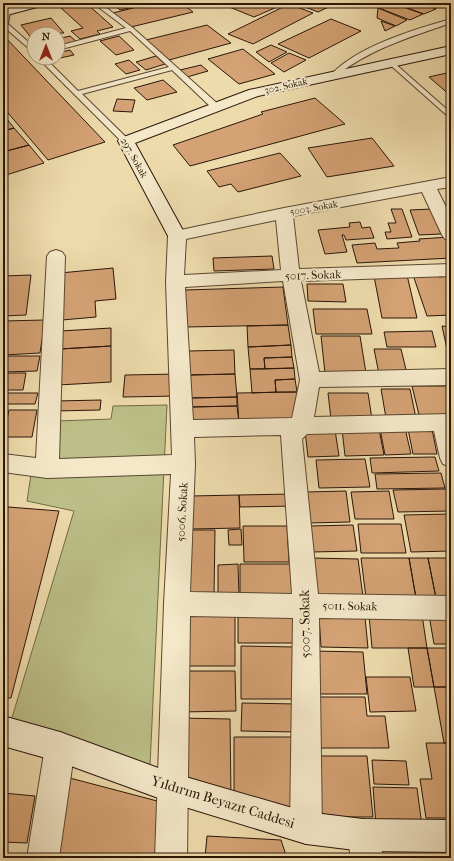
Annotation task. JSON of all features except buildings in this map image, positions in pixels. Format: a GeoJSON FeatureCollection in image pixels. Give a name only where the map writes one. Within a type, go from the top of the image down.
{"type":"FeatureCollection","features":[{"type":"Feature","properties":{"kind":"street"},"geometry":{"type":"LineString","coordinates":[[5,11],[37,3]]}},
{"type":"Feature","properties":{"kind":"street","name":"302. Sokak"},"geometry":{"type":"LineString","coordinates":[[126,141],[254,93],[390,62],[451,50]]}},
{"type":"Feature","properties":{"kind":"street","name":"297. Sokak"},"geometry":{"type":"LineString","coordinates":[[126,141],[177,236]]}},
{"type":"Feature","properties":{"kind":"street","name":"5003. Sokak"},"geometry":{"type":"LineString","coordinates":[[177,236],[284,213],[451,182]]}},
{"type":"Feature","properties":{"kind":"street"},"geometry":{"type":"LineString","coordinates":[[428,187],[451,235]]}},
{"type":"Feature","properties":{"kind":"street"},"geometry":{"type":"LineString","coordinates":[[284,213],[290,276],[310,380],[301,426]]}},
{"type":"Feature","properties":{"kind":"street","name":"5006. Sokak"},"geometry":{"type":"LineString","coordinates":[[171,858],[177,604],[184,464],[175,282],[177,236]]}},
{"type":"Feature","properties":{"kind":"street"},"geometry":{"type":"LineString","coordinates":[[47,469],[56,256]]}},
{"type":"Feature","properties":{"kind":"street","name":"5017. Sokak"},"geometry":{"type":"LineString","coordinates":[[175,282],[451,270]]}},
{"type":"Feature","properties":{"kind":"street"},"geometry":{"type":"LineString","coordinates":[[310,380],[451,377]]}},
{"type":"Feature","properties":{"kind":"street"},"geometry":{"type":"LineString","coordinates":[[182,429],[447,422],[451,458]]}},
{"type":"Feature","properties":{"kind":"street","name":"5007. Sokak"},"geometry":{"type":"LineString","coordinates":[[301,426],[291,436],[306,606],[306,828]]}},
{"type":"Feature","properties":{"kind":"street"},"geometry":{"type":"LineString","coordinates":[[3,463],[47,469],[184,464]]}},
{"type":"Feature","properties":{"kind":"street","name":"5011. Sokak"},"geometry":{"type":"LineString","coordinates":[[177,604],[451,608]]}},
{"type":"Feature","properties":{"kind":"street","name":"Yıldırım Beyazıt Caddesi"},"geometry":{"type":"LineString","coordinates":[[3,730],[60,747],[172,788],[365,846],[451,836]]}},
{"type":"Feature","properties":{"kind":"street"},"geometry":{"type":"LineString","coordinates":[[43,858],[60,747]]}},
{"type":"Feature","properties":{"kind":"lane"},"geometry":{"type":"LineString","coordinates":[[96,3],[131,29],[216,107]]}},
{"type":"Feature","properties":{"kind":"lane"},"geometry":{"type":"LineString","coordinates":[[5,11],[5,24],[26,44]]}},
{"type":"Feature","properties":{"kind":"lane"},"geometry":{"type":"LineString","coordinates":[[334,75],[343,66],[374,49],[451,21]]}},
{"type":"Feature","properties":{"kind":"lane"},"geometry":{"type":"LineString","coordinates":[[66,46],[131,29]]}},
{"type":"Feature","properties":{"kind":"lane"},"geometry":{"type":"LineString","coordinates":[[390,62],[451,117]]}},
{"type":"Feature","properties":{"kind":"lane","name":"297. Sokak"},"geometry":{"type":"LineString","coordinates":[[49,66],[126,141]]}},
{"type":"Feature","properties":{"kind":"lane"},"geometry":{"type":"LineString","coordinates":[[77,93],[173,68]]}},
{"type":"Feature","properties":{"kind":"green space"},"geometry":{"type":"Polygon","coordinates":[[[167,405],[150,765],[11,721],[74,511],[27,501],[31,474],[57,421],[111,419],[113,406],[167,405]]]}}]}
